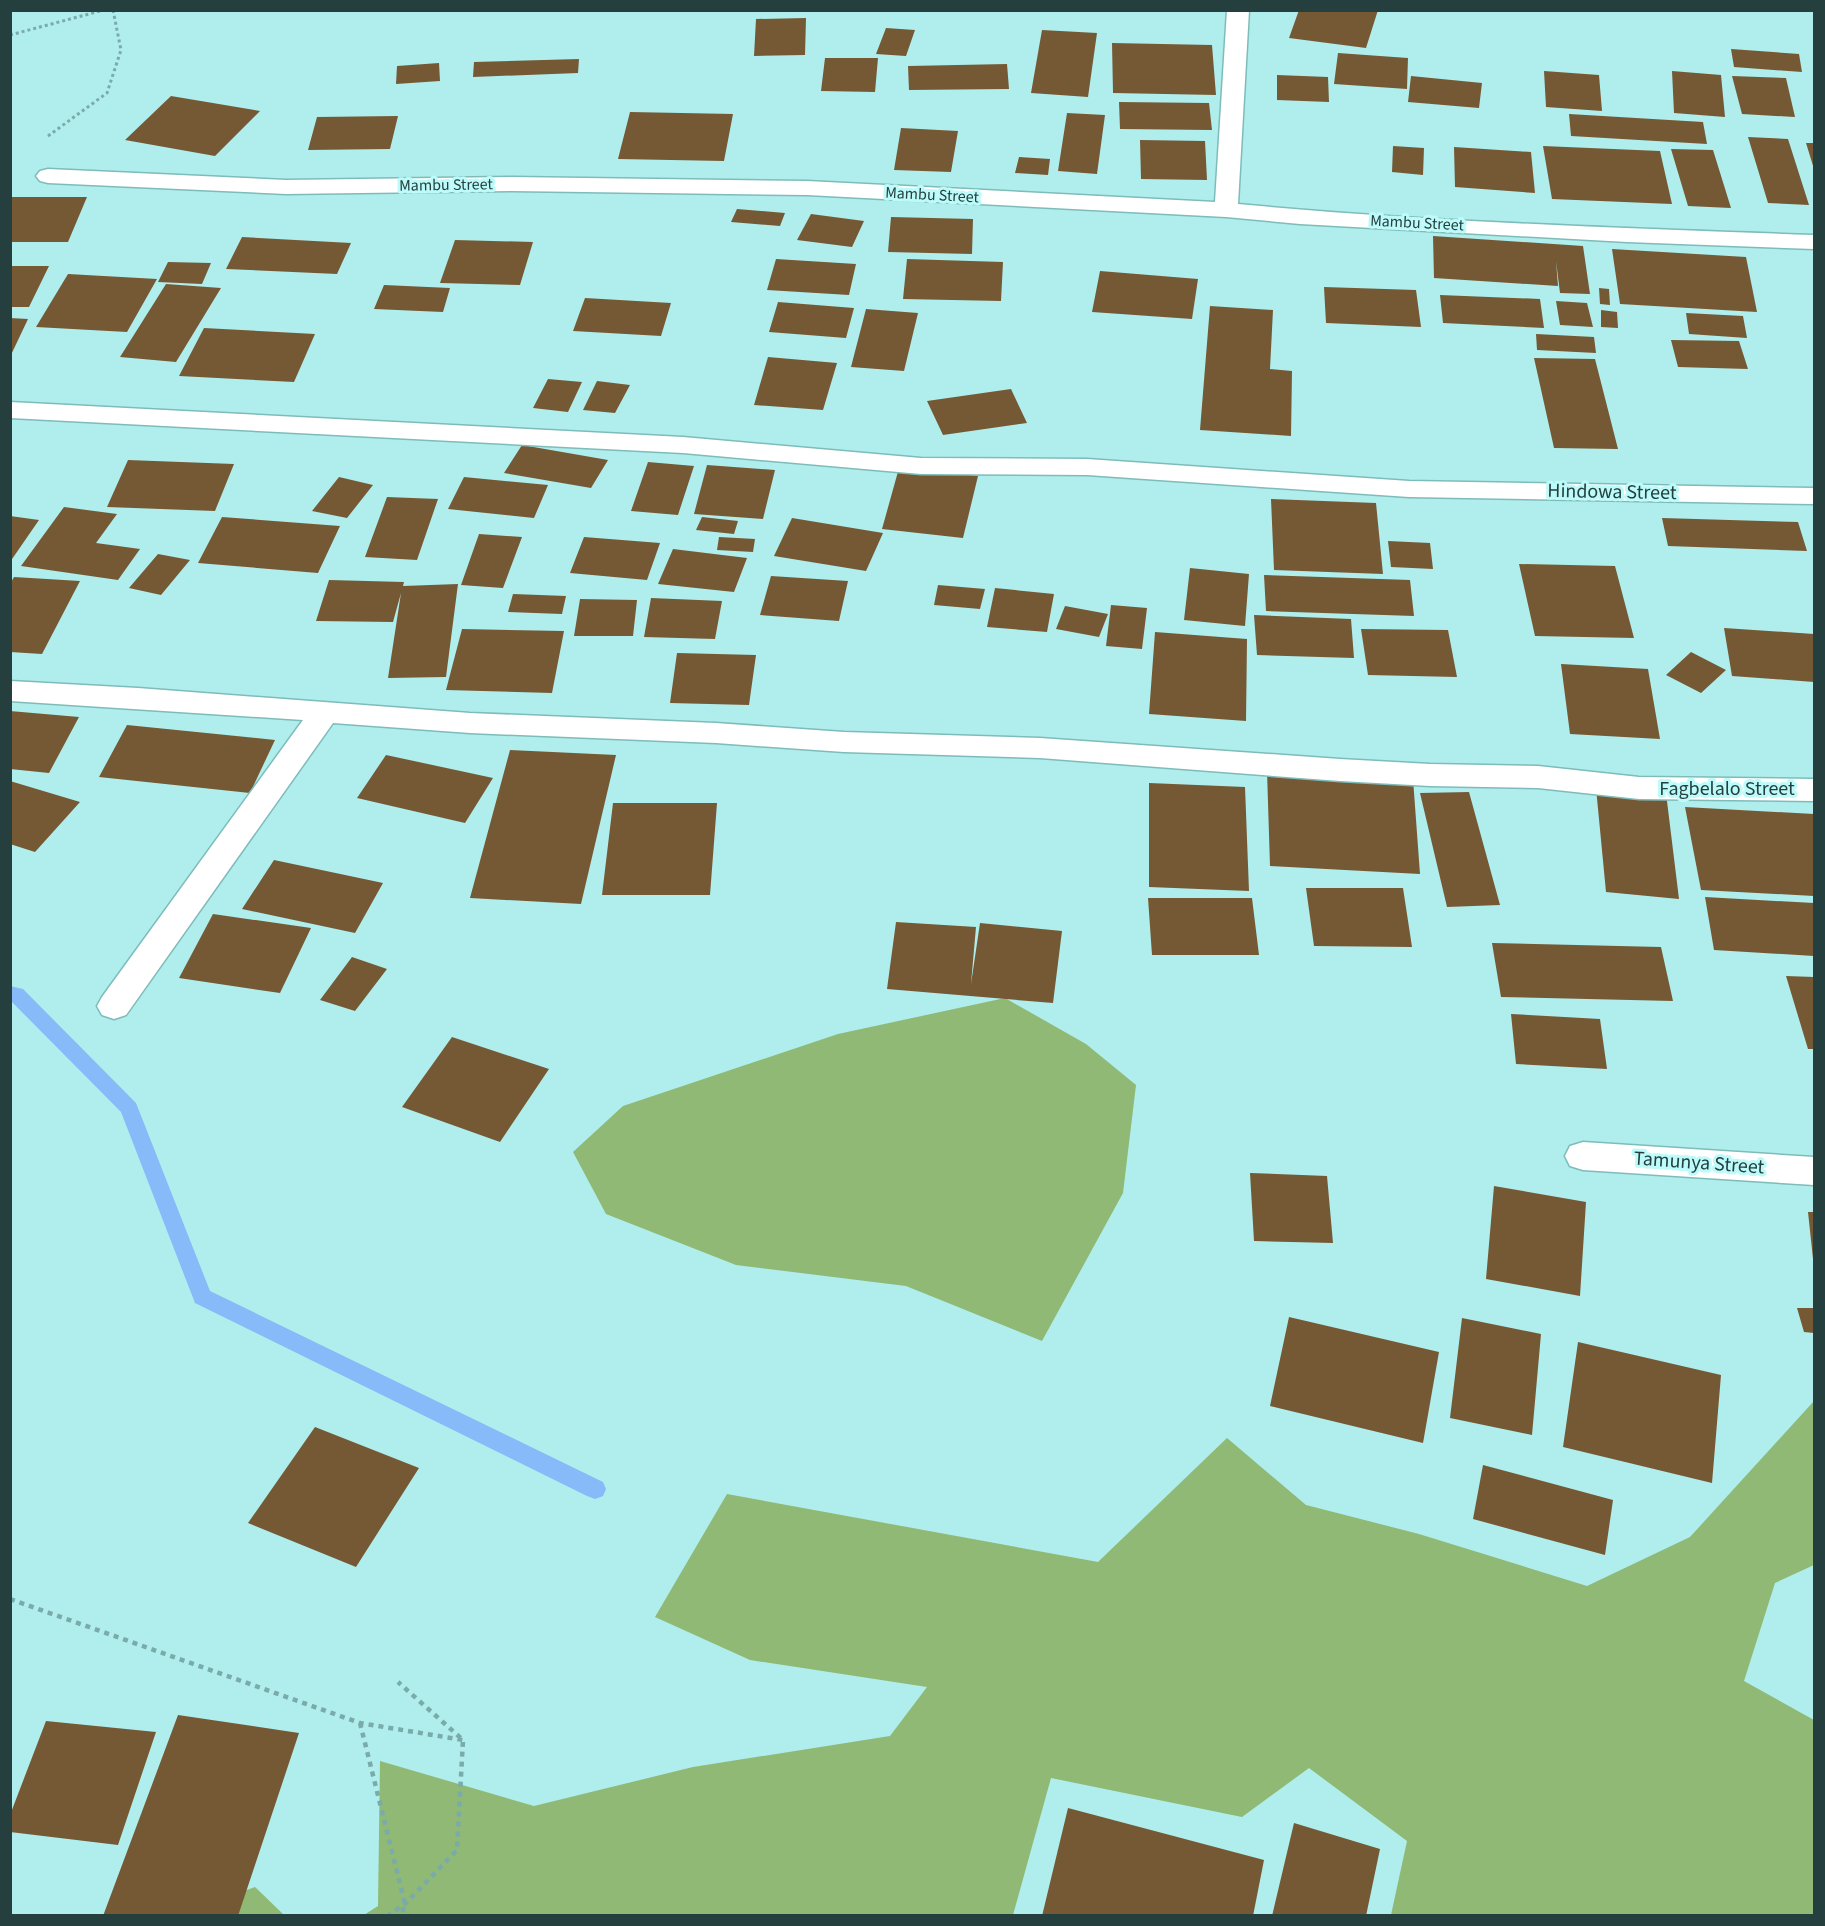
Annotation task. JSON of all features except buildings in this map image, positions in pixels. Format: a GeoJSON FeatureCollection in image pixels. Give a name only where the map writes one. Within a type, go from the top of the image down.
{"type":"FeatureCollection","features":[{"type":"Feature","properties":{"kind":"street"},"geometry":{"type":"LineString","coordinates":[[1226,210],[1238,10]]}},
{"type":"Feature","properties":{"kind":"street","name":"Mambu Street"},"geometry":{"type":"LineString","coordinates":[[48,176],[286,187],[512,184],[807,188],[1226,210],[1300,217],[1628,235],[1815,242]]}},
{"type":"Feature","properties":{"kind":"street","name":"Hindowa Street"},"geometry":{"type":"LineString","coordinates":[[10,410],[684,445],[921,466],[1087,467],[1409,489],[1815,496]]}},
{"type":"Feature","properties":{"kind":"street","name":"Fagbelalo Street"},"geometry":{"type":"LineString","coordinates":[[10,691],[493,724],[716,733],[844,742],[1040,748],[1430,776],[1538,777],[1639,788],[1815,790]]}},
{"type":"Feature","properties":{"kind":"street"},"geometry":{"type":"LineString","coordinates":[[114,1006],[325,712]]}},
{"type":"Feature","properties":{"kind":"street","name":"Tamunya Street"},"geometry":{"type":"LineString","coordinates":[[1583,1156],[1815,1171]]}},
{"type":"Feature","properties":{"kind":"path"},"geometry":{"type":"LineString","coordinates":[[10,35],[104,10]]}},
{"type":"Feature","properties":{"kind":"path"},"geometry":{"type":"LineString","coordinates":[[39,143],[107,93],[121,50],[113,10]]}},
{"type":"Feature","properties":{"kind":"path"},"geometry":{"type":"LineString","coordinates":[[10,1599],[360,1723],[463,1740]]}},
{"type":"Feature","properties":{"kind":"path"},"geometry":{"type":"LineString","coordinates":[[398,1682],[463,1740]]}},
{"type":"Feature","properties":{"kind":"path"},"geometry":{"type":"LineString","coordinates":[[360,1723],[405,1904],[401,1916]]}},
{"type":"Feature","properties":{"kind":"path"},"geometry":{"type":"LineString","coordinates":[[387,1916],[405,1904],[457,1850],[463,1740]]}},
{"type":"Feature","properties":{"kind":"green space"},"geometry":{"type":"Polygon","coordinates":[[[1005,998],[1086,1044],[1136,1085],[1123,1193],[1042,1341],[906,1286],[736,1265],[606,1214],[573,1152],[623,1106],[838,1034],[1005,998]]]}},
{"type":"Feature","properties":{"kind":"green space"},"geometry":{"type":"Polygon","coordinates":[[[1814,1401],[1814,1565],[1775,1583],[1744,1681],[1814,1720],[1814,1915],[1391,1915],[1407,1841],[1309,1768],[1242,1817],[1051,1778],[1013,1915],[364,1915],[378,1906],[380,1761],[534,1806],[693,1767],[890,1736],[927,1687],[750,1660],[655,1617],[727,1494],[1098,1562],[1227,1438],[1306,1505],[1419,1534],[1587,1586],[1690,1537],[1814,1401]]]}},
{"type":"Feature","properties":{"kind":"green space"},"geometry":{"type":"Polygon","coordinates":[[[255,1887],[284,1915],[176,1916],[255,1887]]]}},
{"type":"Feature","properties":{"kind":"waterway"},"geometry":{"type":"LineString","coordinates":[[10,993],[17,994],[129,1108],[202,1297],[595,1489]]}}]}
